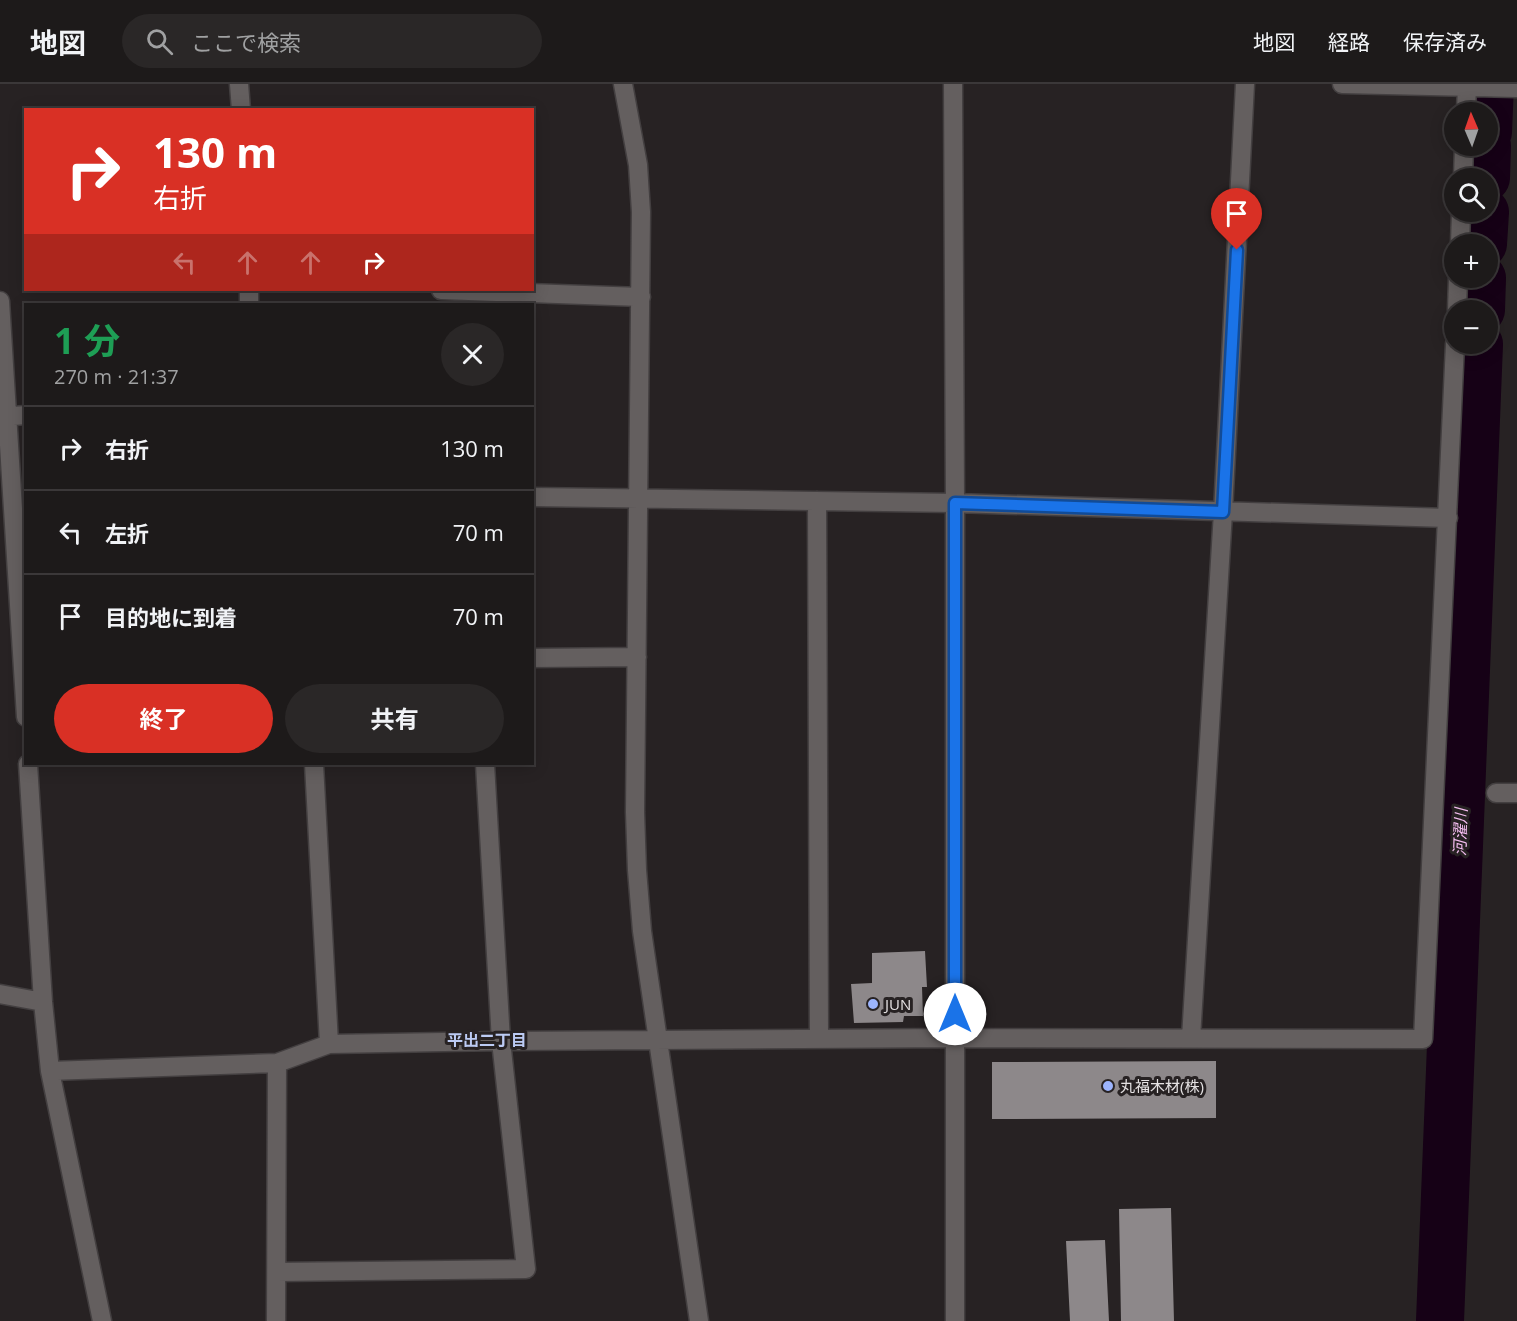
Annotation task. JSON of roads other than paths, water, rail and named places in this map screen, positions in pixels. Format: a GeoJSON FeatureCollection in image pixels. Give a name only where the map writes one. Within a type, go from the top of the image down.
{"type":"FeatureCollection","features":[{"type":"Feature","properties":{"kind":"street"},"geometry":{"type":"LineString","coordinates":[[239,84],[241,108]]}},
{"type":"Feature","properties":{"kind":"street"},"geometry":{"type":"LineString","coordinates":[[623,84],[640,188],[641,297],[636,657],[637,870],[642,932],[699,1321]]}},
{"type":"Feature","properties":{"kind":"street"},"geometry":{"type":"LineString","coordinates":[[953,84],[955,1321]]}},
{"type":"Feature","properties":{"kind":"street"},"geometry":{"type":"LineString","coordinates":[[1191,1038],[1223,512],[1245,84]]}},
{"type":"Feature","properties":{"kind":"street"},"geometry":{"type":"LineString","coordinates":[[1342,84],[1517,88]]}},
{"type":"Feature","properties":{"kind":"street"},"geometry":{"type":"LineString","coordinates":[[1468,102],[1471,87]]}},
{"type":"Feature","properties":{"kind":"street"},"geometry":{"type":"LineString","coordinates":[[470,291],[641,297]]}},
{"type":"Feature","properties":{"kind":"street"},"geometry":{"type":"LineString","coordinates":[[0,301],[3,417],[24,691]]}},
{"type":"Feature","properties":{"kind":"street"},"geometry":{"type":"LineString","coordinates":[[50,1071],[277,1063],[329,1044],[955,1038],[1423,1039],[1455,354]]}},
{"type":"Feature","properties":{"kind":"street"},"geometry":{"type":"LineString","coordinates":[[3,417],[24,415]]}},
{"type":"Feature","properties":{"kind":"street"},"geometry":{"type":"LineString","coordinates":[[534,496],[955,503],[1448,518]]}},
{"type":"Feature","properties":{"kind":"street"},"geometry":{"type":"LineString","coordinates":[[817,501],[819,1039]]}},
{"type":"Feature","properties":{"kind":"street"},"geometry":{"type":"LineString","coordinates":[[534,658],[636,657]]}},
{"type":"Feature","properties":{"kind":"street"},"geometry":{"type":"LineString","coordinates":[[28,765],[43,1002],[50,1071],[102,1321]]}},
{"type":"Feature","properties":{"kind":"street"},"geometry":{"type":"LineString","coordinates":[[314,765],[329,1044]]}},
{"type":"Feature","properties":{"kind":"street"},"geometry":{"type":"LineString","coordinates":[[277,1272],[526,1269],[501,1041],[485,765]]}},
{"type":"Feature","properties":{"kind":"street"},"geometry":{"type":"LineString","coordinates":[[1496,793],[1517,793]]}},
{"type":"Feature","properties":{"kind":"street"},"geometry":{"type":"LineString","coordinates":[[0,994],[43,1002]]}},
{"type":"Feature","properties":{"kind":"street"},"geometry":{"type":"LineString","coordinates":[[276,1321],[277,1063]]}},
{"type":"Feature","properties":{"kind":"waterway","name":"河濯川"},"geometry":{"type":"LineString","coordinates":[[1489,102],[1490,84]]}},
{"type":"Feature","properties":{"kind":"waterway","name":"河濯川"},"geometry":{"type":"LineString","coordinates":[[1486,168],[1487,156]]}},
{"type":"Feature","properties":{"kind":"waterway","name":"河濯川"},"geometry":{"type":"LineString","coordinates":[[1484,222],[1484,234]]}},
{"type":"Feature","properties":{"kind":"waterway","name":"河濯川"},"geometry":{"type":"LineString","coordinates":[[1481,300],[1482,288]]}},
{"type":"Feature","properties":{"kind":"waterway","name":"河濯川"},"geometry":{"type":"LineString","coordinates":[[1440,1321],[1479,354]]}},
{"type":"Feature","properties":{"kind":"place","name":"JUN"},"geometry":{"type":"Point","coordinates":[873,1004]}},
{"type":"Feature","properties":{"kind":"place","name":"丸福木材(株)"},"geometry":{"type":"Point","coordinates":[1108,1086]}},
{"type":"Feature","properties":{"kind":"district","name":"平出二丁目"},"geometry":{"type":"Point","coordinates":[487,1040]}}]}
